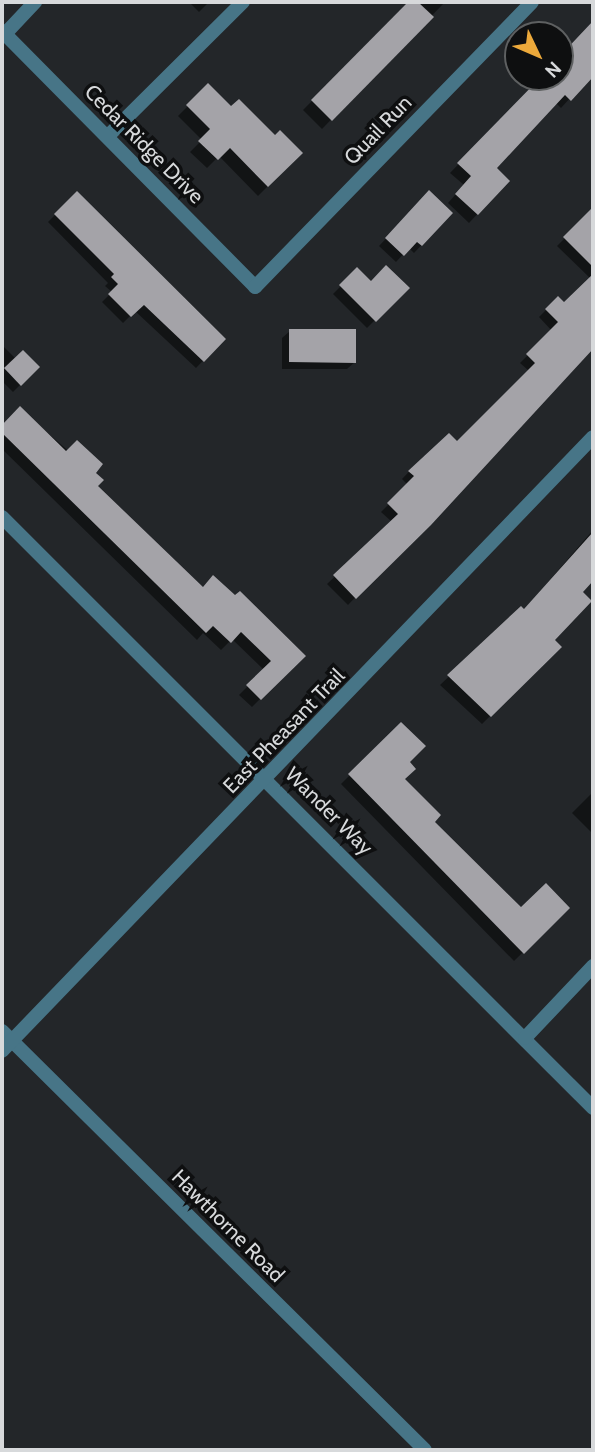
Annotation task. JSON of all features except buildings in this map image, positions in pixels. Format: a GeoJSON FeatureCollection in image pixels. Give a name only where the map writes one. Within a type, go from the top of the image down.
{"type":"FeatureCollection","features":[{"type":"Feature","properties":{"kind":"street"},"geometry":{"type":"LineString","coordinates":[[3,33],[36,2]]}},
{"type":"Feature","properties":{"kind":"street"},"geometry":{"type":"LineString","coordinates":[[108,136],[243,2]]}},
{"type":"Feature","properties":{"kind":"street","name":"Quail Run"},"geometry":{"type":"LineString","coordinates":[[255,287],[532,2]]}},
{"type":"Feature","properties":{"kind":"street","name":"Cedar Ridge Drive"},"geometry":{"type":"LineString","coordinates":[[3,33],[255,287]]}},
{"type":"Feature","properties":{"kind":"street","name":"East Pheasant Trail"},"geometry":{"type":"LineString","coordinates":[[5,1041],[268,779],[593,437]]}},
{"type":"Feature","properties":{"kind":"street","name":"Wander Way"},"geometry":{"type":"LineString","coordinates":[[2,517],[268,779],[593,1108]]}},
{"type":"Feature","properties":{"kind":"street"},"geometry":{"type":"LineString","coordinates":[[525,1038],[593,966]]}},
{"type":"Feature","properties":{"kind":"street","name":"Hawthorne Road"},"geometry":{"type":"LineString","coordinates":[[5,1041],[425,1450]]}}]}
